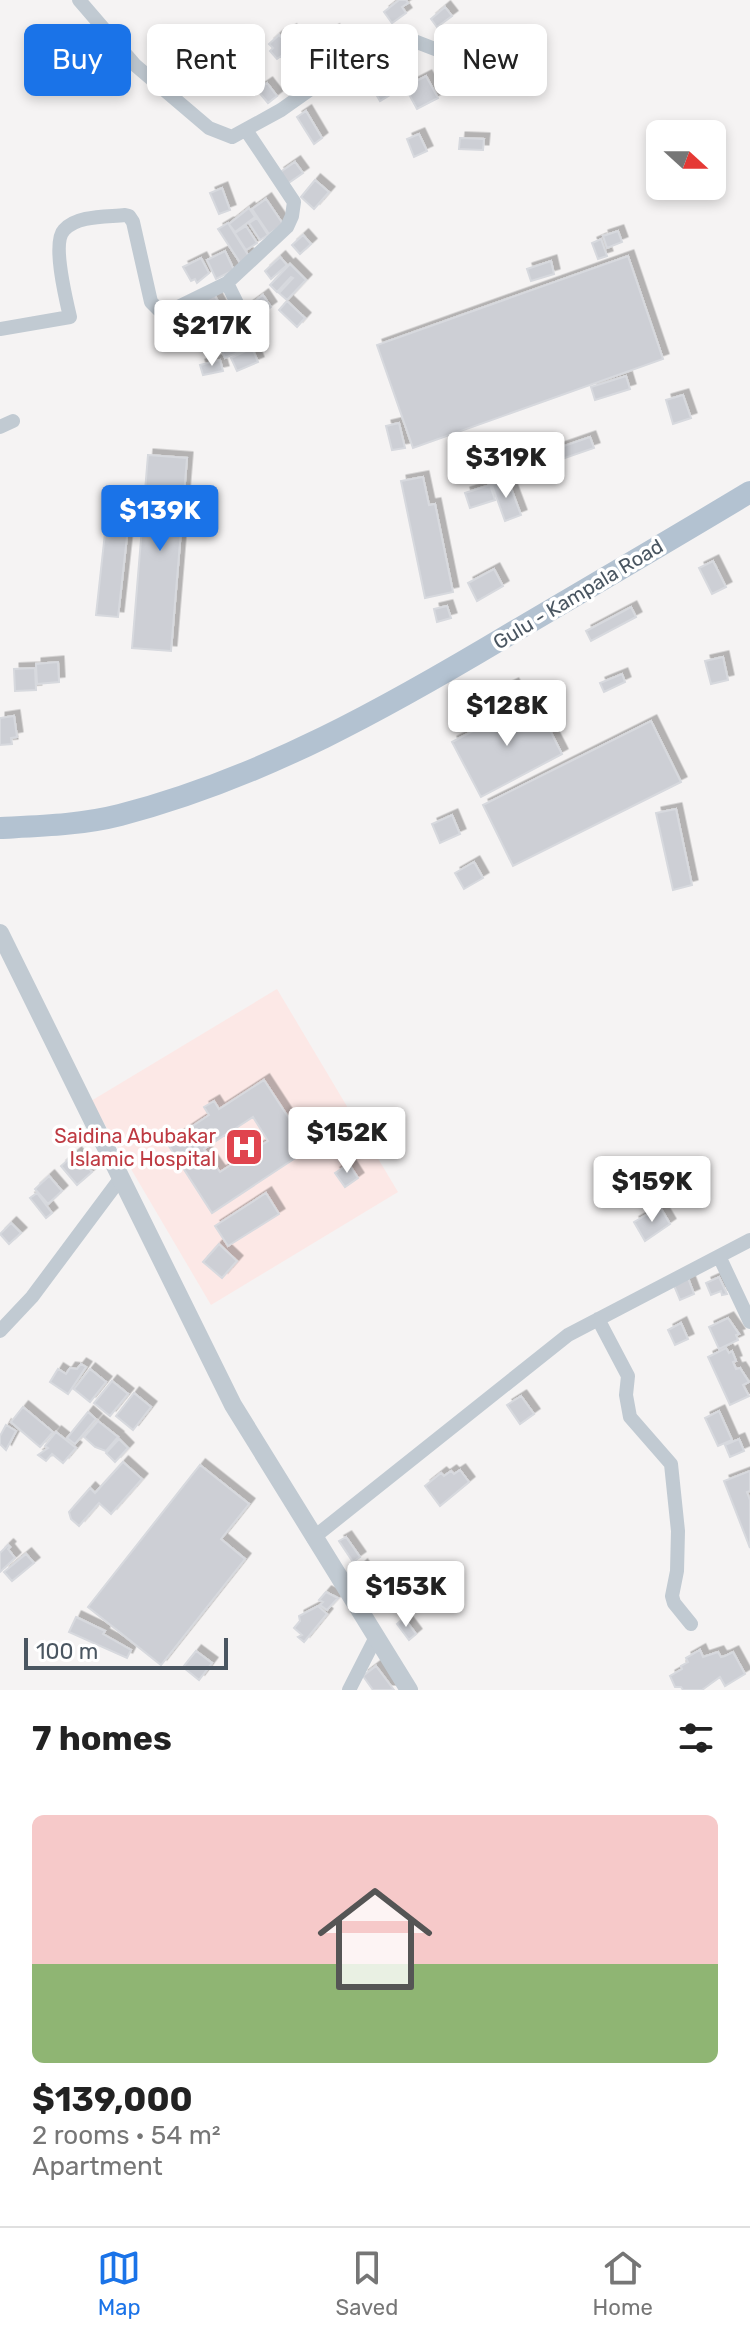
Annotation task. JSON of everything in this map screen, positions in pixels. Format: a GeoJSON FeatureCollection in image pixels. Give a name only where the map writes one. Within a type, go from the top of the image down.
{"type":"FeatureCollection","features":[{"type":"Feature","properties":{"kind":"main road","name":"Gulu - Kampala Road"},"geometry":{"type":"LineString","coordinates":[[0,828],[81,823],[120,815],[201,790],[281,758],[348,727],[427,684],[750,492]]}},
{"type":"Feature","properties":{"kind":"street"},"geometry":{"type":"LineString","coordinates":[[79,0],[135,65],[209,128],[232,137],[395,39],[409,39],[434,49]]}},
{"type":"Feature","properties":{"kind":"street"},"geometry":{"type":"LineString","coordinates":[[0,329],[70,317],[63,286],[60,241],[63,230],[92,218],[125,215],[131,218],[151,302],[159,310],[172,310],[227,283],[287,227],[294,202],[246,130]]}},
{"type":"Feature","properties":{"kind":"street"},"geometry":{"type":"LineString","coordinates":[[227,283],[257,344]]}},
{"type":"Feature","properties":{"kind":"street"},"geometry":{"type":"LineString","coordinates":[[0,933],[233,1405],[409,1690]]}},
{"type":"Feature","properties":{"kind":"street"},"geometry":{"type":"LineString","coordinates":[[0,1331],[32,1297],[120,1179]]}},
{"type":"Feature","properties":{"kind":"street"},"geometry":{"type":"LineString","coordinates":[[313,1538],[556,1344],[750,1240]]}},
{"type":"Feature","properties":{"kind":"street"},"geometry":{"type":"LineString","coordinates":[[719,1256],[750,1322]]}},
{"type":"Feature","properties":{"kind":"street"},"geometry":{"type":"LineString","coordinates":[[598,1319],[628,1376],[626,1395],[630,1417],[671,1464],[678,1531],[677,1571],[672,1596],[691,1624]]}},
{"type":"Feature","properties":{"kind":"street"},"geometry":{"type":"LineString","coordinates":[[349,1690],[376,1637]]}},
{"type":"Feature","properties":{"kind":"shaded area","name":"Saidina Abubakar Islamic Hospital"},"geometry":{"type":"Polygon","coordinates":[[[277,989],[398,1192],[211,1305],[91,1101],[277,989]]]}},
{"type":"Feature","properties":{"kind":"building"},"geometry":{"type":"Polygon","coordinates":[[[399,0],[408,3],[402,7],[406,13],[392,23],[384,12],[399,0]]]}},
{"type":"Feature","properties":{"kind":"building"},"geometry":{"type":"Polygon","coordinates":[[[445,7],[452,16],[441,24],[435,24],[431,19],[445,7]]]}},
{"type":"Feature","properties":{"kind":"building"},"geometry":{"type":"Polygon","coordinates":[[[279,35],[281,56],[277,59],[270,51],[273,48],[269,44],[279,35]]]}},
{"type":"Feature","properties":{"kind":"building"},"geometry":{"type":"Polygon","coordinates":[[[426,76],[434,96],[438,98],[417,109],[410,96],[418,96],[418,80],[426,76]]]}},
{"type":"Feature","properties":{"kind":"building"},"geometry":{"type":"Polygon","coordinates":[[[265,84],[277,96],[268,103],[262,96],[265,96],[265,84]]]}},
{"type":"Feature","properties":{"kind":"building"},"geometry":{"type":"Polygon","coordinates":[[[306,111],[322,138],[314,144],[297,117],[306,111]]]}},
{"type":"Feature","properties":{"kind":"building"},"geometry":{"type":"Polygon","coordinates":[[[419,134],[427,151],[414,157],[407,139],[419,134]]]}},
{"type":"Feature","properties":{"kind":"building"},"geometry":{"type":"Polygon","coordinates":[[[460,138],[484,139],[483,150],[459,149],[460,138]]]}},
{"type":"Feature","properties":{"kind":"building"},"geometry":{"type":"Polygon","coordinates":[[[295,162],[303,173],[287,184],[279,173],[295,162]]]}},
{"type":"Feature","properties":{"kind":"building"},"geometry":{"type":"Polygon","coordinates":[[[315,180],[329,192],[314,209],[301,197],[315,180]]]}},
{"type":"Feature","properties":{"kind":"building"},"geometry":{"type":"Polygon","coordinates":[[[222,188],[230,210],[219,214],[210,193],[222,188]]]}},
{"type":"Feature","properties":{"kind":"building"},"geometry":{"type":"Polygon","coordinates":[[[266,199],[283,224],[269,234],[252,209],[266,199]]]}},
{"type":"Feature","properties":{"kind":"building"},"geometry":{"type":"Polygon","coordinates":[[[249,208],[255,217],[235,232],[229,224],[249,208]]]}},
{"type":"Feature","properties":{"kind":"building"},"geometry":{"type":"Polygon","coordinates":[[[257,218],[268,235],[260,240],[249,223],[257,218]]]}},
{"type":"Feature","properties":{"kind":"building"},"geometry":{"type":"Polygon","coordinates":[[[228,223],[250,258],[241,264],[218,229],[228,223]]]}},
{"type":"Feature","properties":{"kind":"building"},"geometry":{"type":"Polygon","coordinates":[[[246,226],[257,243],[246,250],[235,233],[246,226]]]}},
{"type":"Feature","properties":{"kind":"building"},"geometry":{"type":"Polygon","coordinates":[[[618,231],[622,242],[607,248],[603,236],[618,231]]]}},
{"type":"Feature","properties":{"kind":"building"},"geometry":{"type":"Polygon","coordinates":[[[303,235],[311,244],[300,254],[292,245],[303,235]]]}},
{"type":"Feature","properties":{"kind":"building"},"geometry":{"type":"Polygon","coordinates":[[[601,239],[607,256],[598,259],[592,243],[601,239]]]}},
{"type":"Feature","properties":{"kind":"building"},"geometry":{"type":"Polygon","coordinates":[[[225,251],[234,270],[216,279],[207,260],[225,251]]]}},
{"type":"Feature","properties":{"kind":"building"},"geometry":{"type":"Polygon","coordinates":[[[628,256],[663,359],[413,448],[377,345],[628,256]]]}},
{"type":"Feature","properties":{"kind":"building"},"geometry":{"type":"Polygon","coordinates":[[[280,257],[287,265],[271,279],[265,271],[280,257]]]}},
{"type":"Feature","properties":{"kind":"building"},"geometry":{"type":"Polygon","coordinates":[[[201,258],[209,273],[197,283],[195,279],[191,281],[183,267],[201,258]]]}},
{"type":"Feature","properties":{"kind":"building"},"geometry":{"type":"Polygon","coordinates":[[[551,261],[554,274],[531,281],[527,269],[551,261]]]}},
{"type":"Feature","properties":{"kind":"building"},"geometry":{"type":"Polygon","coordinates":[[[290,264],[306,280],[287,300],[279,293],[293,278],[277,292],[270,285],[290,264]]]}},
{"type":"Feature","properties":{"kind":"building"},"geometry":{"type":"Polygon","coordinates":[[[214,294],[223,311],[204,322],[195,304],[214,294]]]}},
{"type":"Feature","properties":{"kind":"building"},"geometry":{"type":"Polygon","coordinates":[[[263,295],[271,307],[251,321],[243,310],[263,295]]]}},
{"type":"Feature","properties":{"kind":"building"},"geometry":{"type":"Polygon","coordinates":[[[287,301],[305,318],[297,327],[279,310],[287,301]]]}},
{"type":"Feature","properties":{"kind":"building"},"geometry":{"type":"Polygon","coordinates":[[[238,324],[243,334],[238,336],[244,350],[225,358],[215,334],[238,324]]]}},
{"type":"Feature","properties":{"kind":"building"},"geometry":{"type":"Polygon","coordinates":[[[252,348],[258,362],[237,371],[231,358],[252,348]]]}},
{"type":"Feature","properties":{"kind":"building"},"geometry":{"type":"Polygon","coordinates":[[[220,360],[223,371],[203,375],[200,365],[220,360]]]}},
{"type":"Feature","properties":{"kind":"building"},"geometry":{"type":"Polygon","coordinates":[[[626,376],[630,389],[595,400],[591,387],[626,376]]]}},
{"type":"Feature","properties":{"kind":"building"},"geometry":{"type":"Polygon","coordinates":[[[683,395],[691,418],[673,424],[666,400],[683,395]]]}},
{"type":"Feature","properties":{"kind":"building"},"geometry":{"type":"Polygon","coordinates":[[[399,423],[405,448],[392,450],[386,426],[399,423]]]}},
{"type":"Feature","properties":{"kind":"building"},"geometry":{"type":"Polygon","coordinates":[[[590,437],[594,448],[562,459],[558,448],[590,437]]]}},
{"type":"Feature","properties":{"kind":"building"},"geometry":{"type":"Polygon","coordinates":[[[148,455],[187,458],[171,651],[132,648],[148,455]]]}},
{"type":"Feature","properties":{"kind":"building"},"geometry":{"type":"Polygon","coordinates":[[[423,477],[429,505],[435,504],[453,592],[425,598],[401,481],[423,477]]]}},
{"type":"Feature","properties":{"kind":"building"},"geometry":{"type":"Polygon","coordinates":[[[508,480],[521,515],[505,521],[492,485],[508,480]]]}},
{"type":"Feature","properties":{"kind":"building"},"geometry":{"type":"Polygon","coordinates":[[[490,485],[495,500],[470,508],[465,493],[490,485]]]}},
{"type":"Feature","properties":{"kind":"building"},"geometry":{"type":"Polygon","coordinates":[[[105,533],[127,536],[118,617],[96,615],[105,533]]]}},
{"type":"Feature","properties":{"kind":"building"},"geometry":{"type":"Polygon","coordinates":[[[713,561],[726,587],[712,594],[699,568],[713,561]]]}},
{"type":"Feature","properties":{"kind":"building"},"geometry":{"type":"Polygon","coordinates":[[[494,569],[503,586],[477,601],[468,583],[494,569]]]}},
{"type":"Feature","properties":{"kind":"building"},"geometry":{"type":"Polygon","coordinates":[[[447,606],[451,618],[437,622],[434,609],[447,606]]]}},
{"type":"Feature","properties":{"kind":"building"},"geometry":{"type":"Polygon","coordinates":[[[631,607],[636,617],[591,641],[586,631],[631,607]]]}},
{"type":"Feature","properties":{"kind":"building"},"geometry":{"type":"Polygon","coordinates":[[[723,657],[728,680],[711,684],[705,661],[723,657]]]}},
{"type":"Feature","properties":{"kind":"building"},"geometry":{"type":"Polygon","coordinates":[[[58,662],[59,682],[37,684],[36,664],[58,662]]]}},
{"type":"Feature","properties":{"kind":"building"},"geometry":{"type":"Polygon","coordinates":[[[35,668],[36,690],[15,691],[14,669],[35,668]]]}},
{"type":"Feature","properties":{"kind":"building"},"geometry":{"type":"Polygon","coordinates":[[[622,674],[625,682],[604,692],[600,683],[622,674]]]}},
{"type":"Feature","properties":{"kind":"building"},"geometry":{"type":"Polygon","coordinates":[[[513,684],[521,700],[467,726],[459,710],[513,684]]]}},
{"type":"Feature","properties":{"kind":"building"},"geometry":{"type":"Polygon","coordinates":[[[534,699],[562,754],[481,797],[452,742],[534,699]]]}},
{"type":"Feature","properties":{"kind":"building"},"geometry":{"type":"Polygon","coordinates":[[[14,716],[17,737],[11,738],[12,744],[0,745],[0,718],[14,716]]]}},
{"type":"Feature","properties":{"kind":"building"},"geometry":{"type":"Polygon","coordinates":[[[651,721],[681,782],[513,866],[483,805],[651,721]]]}},
{"type":"Feature","properties":{"kind":"building"},"geometry":{"type":"Polygon","coordinates":[[[676,809],[692,885],[673,890],[656,813],[676,809]]]}},
{"type":"Feature","properties":{"kind":"building"},"geometry":{"type":"Polygon","coordinates":[[[452,815],[460,834],[440,843],[432,824],[452,815]]]}},
{"type":"Feature","properties":{"kind":"building"},"geometry":{"type":"Polygon","coordinates":[[[474,862],[483,878],[464,889],[455,873],[474,862]]]}},
{"type":"Feature","properties":{"kind":"building"},"geometry":{"type":"Polygon","coordinates":[[[264,1080],[309,1149],[212,1213],[167,1143],[209,1115],[204,1107],[214,1101],[219,1109],[264,1080]],[[253,1117],[230,1132],[245,1155],[268,1141],[253,1117]],[[225,1135],[204,1149],[220,1172],[240,1159],[225,1135]]]}},
{"type":"Feature","properties":{"kind":"building"},"geometry":{"type":"Polygon","coordinates":[[[76,1153],[92,1172],[77,1185],[61,1166],[76,1153]]]}},
{"type":"Feature","properties":{"kind":"building"},"geometry":{"type":"Polygon","coordinates":[[[349,1164],[358,1178],[345,1187],[335,1173],[349,1164]]]}},
{"type":"Feature","properties":{"kind":"building"},"geometry":{"type":"Polygon","coordinates":[[[49,1176],[62,1191],[48,1204],[35,1189],[49,1176]]]}},
{"type":"Feature","properties":{"kind":"building"},"geometry":{"type":"Polygon","coordinates":[[[37,1193],[52,1213],[46,1218],[30,1198],[37,1193]]]}},
{"type":"Feature","properties":{"kind":"building"},"geometry":{"type":"Polygon","coordinates":[[[266,1193],[279,1214],[228,1246],[215,1226],[266,1193]]]}},
{"type":"Feature","properties":{"kind":"building"},"geometry":{"type":"Polygon","coordinates":[[[660,1207],[670,1224],[645,1241],[634,1222],[660,1207]]]}},
{"type":"Feature","properties":{"kind":"building"},"geometry":{"type":"Polygon","coordinates":[[[11,1223],[21,1233],[9,1244],[0,1234],[11,1223]]]}},
{"type":"Feature","properties":{"kind":"building"},"geometry":{"type":"Polygon","coordinates":[[[219,1244],[237,1261],[222,1278],[203,1262],[219,1244]]]}},
{"type":"Feature","properties":{"kind":"building"},"geometry":{"type":"Polygon","coordinates":[[[719,1277],[727,1294],[722,1295],[721,1291],[711,1295],[706,1283],[719,1277]]]}},
{"type":"Feature","properties":{"kind":"building"},"geometry":{"type":"Polygon","coordinates":[[[688,1278],[694,1294],[680,1300],[673,1283],[688,1278]]]}},
{"type":"Feature","properties":{"kind":"building"},"geometry":{"type":"Polygon","coordinates":[[[728,1318],[739,1334],[736,1335],[738,1340],[719,1349],[709,1327],[728,1318]]]}},
{"type":"Feature","properties":{"kind":"building"},"geometry":{"type":"Polygon","coordinates":[[[681,1323],[688,1339],[675,1345],[668,1330],[681,1323]]]}},
{"type":"Feature","properties":{"kind":"building"},"geometry":{"type":"Polygon","coordinates":[[[726,1348],[729,1353],[732,1351],[736,1369],[740,1368],[749,1382],[743,1385],[749,1396],[730,1405],[708,1357],[726,1348]]]}},
{"type":"Feature","properties":{"kind":"building"},"geometry":{"type":"Polygon","coordinates":[[[81,1364],[86,1367],[68,1394],[50,1382],[58,1369],[66,1374],[70,1368],[77,1369],[81,1364]]]}},
{"type":"Feature","properties":{"kind":"building"},"geometry":{"type":"Polygon","coordinates":[[[90,1369],[106,1382],[90,1402],[74,1389],[90,1369]]]}},
{"type":"Feature","properties":{"kind":"building"},"geometry":{"type":"Polygon","coordinates":[[[112,1381],[128,1394],[110,1416],[94,1403],[112,1381]]]}},
{"type":"Feature","properties":{"kind":"building"},"geometry":{"type":"Polygon","coordinates":[[[134,1393],[151,1407],[133,1430],[116,1416],[134,1393]]]}},
{"type":"Feature","properties":{"kind":"building"},"geometry":{"type":"Polygon","coordinates":[[[521,1396],[534,1414],[520,1424],[507,1405],[521,1396]]]}},
{"type":"Feature","properties":{"kind":"building"},"geometry":{"type":"Polygon","coordinates":[[[23,1407],[53,1432],[40,1447],[11,1422],[23,1407]]]}},
{"type":"Feature","properties":{"kind":"building"},"geometry":{"type":"Polygon","coordinates":[[[719,1411],[732,1440],[718,1446],[705,1418],[719,1411]]]}},
{"type":"Feature","properties":{"kind":"building"},"geometry":{"type":"Polygon","coordinates":[[[88,1412],[96,1419],[75,1444],[67,1438],[88,1412]]]}},
{"type":"Feature","properties":{"kind":"building"},"geometry":{"type":"Polygon","coordinates":[[[98,1421],[118,1437],[106,1451],[95,1447],[84,1437],[98,1421]]]}},
{"type":"Feature","properties":{"kind":"building"},"geometry":{"type":"Polygon","coordinates":[[[6,1425],[16,1431],[6,1450],[0,1444],[0,1436],[6,1425]]]}},
{"type":"Feature","properties":{"kind":"building"},"geometry":{"type":"Polygon","coordinates":[[[56,1432],[76,1448],[63,1463],[52,1454],[46,1461],[38,1455],[48,1448],[45,1446],[56,1432]]]}},
{"type":"Feature","properties":{"kind":"building"},"geometry":{"type":"Polygon","coordinates":[[[119,1439],[128,1448],[115,1462],[106,1453],[119,1439]]]}},
{"type":"Feature","properties":{"kind":"building"},"geometry":{"type":"Polygon","coordinates":[[[739,1439],[744,1451],[730,1457],[725,1445],[739,1439]]]}},
{"type":"Feature","properties":{"kind":"building"},"geometry":{"type":"Polygon","coordinates":[[[123,1462],[142,1479],[111,1514],[99,1503],[79,1526],[71,1519],[69,1512],[90,1488],[95,1493],[123,1462]]]}},
{"type":"Feature","properties":{"kind":"building"},"geometry":{"type":"Polygon","coordinates":[[[200,1465],[249,1504],[221,1539],[245,1559],[161,1665],[88,1607],[200,1465]]]}},
{"type":"Feature","properties":{"kind":"building"},"geometry":{"type":"Polygon","coordinates":[[[460,1470],[469,1482],[440,1506],[425,1486],[441,1473],[444,1476],[460,1470]]]}},
{"type":"Feature","properties":{"kind":"building"},"geometry":{"type":"Polygon","coordinates":[[[750,1471],[750,1491],[747,1492],[750,1500],[750,1548],[724,1481],[750,1471]]]}},
{"type":"Feature","properties":{"kind":"building"},"geometry":{"type":"Polygon","coordinates":[[[346,1537],[360,1557],[353,1562],[339,1541],[346,1537]]]}},
{"type":"Feature","properties":{"kind":"building"},"geometry":{"type":"Polygon","coordinates":[[[8,1545],[15,1558],[0,1572],[0,1553],[8,1545]]]}},
{"type":"Feature","properties":{"kind":"building"},"geometry":{"type":"Polygon","coordinates":[[[26,1554],[34,1563],[12,1581],[4,1572],[26,1554]]]}},
{"type":"Feature","properties":{"kind":"building"},"geometry":{"type":"Polygon","coordinates":[[[362,1565],[374,1583],[366,1589],[355,1572],[362,1565]]]}},
{"type":"Feature","properties":{"kind":"building"},"geometry":{"type":"Polygon","coordinates":[[[326,1592],[338,1598],[327,1610],[319,1600],[326,1592]]]}},
{"type":"Feature","properties":{"kind":"building"},"geometry":{"type":"Polygon","coordinates":[[[318,1606],[327,1614],[304,1642],[298,1637],[302,1635],[294,1628],[300,1621],[299,1616],[318,1606]]]}},
{"type":"Feature","properties":{"kind":"building"},"geometry":{"type":"Polygon","coordinates":[[[76,1617],[105,1631],[103,1634],[131,1650],[127,1658],[69,1632],[76,1617]]]}},
{"type":"Feature","properties":{"kind":"building"},"geometry":{"type":"Polygon","coordinates":[[[404,1618],[416,1634],[409,1640],[397,1624],[404,1618]]]}},
{"type":"Feature","properties":{"kind":"building"},"geometry":{"type":"Polygon","coordinates":[[[700,1650],[703,1657],[718,1652],[721,1657],[733,1652],[745,1674],[725,1686],[720,1677],[702,1690],[675,1687],[670,1676],[682,1669],[681,1666],[688,1662],[686,1658],[700,1650]]]}},
{"type":"Feature","properties":{"kind":"building"},"geometry":{"type":"Polygon","coordinates":[[[196,1651],[212,1663],[199,1680],[183,1667],[196,1651]]]}},
{"type":"Feature","properties":{"kind":"building"},"geometry":{"type":"Polygon","coordinates":[[[376,1666],[394,1690],[373,1690],[363,1676],[376,1666]]]}},
{"type":"Feature","properties":{"kind":"place","name":"Saidina Abubakar Islamic Hospital"},"geometry":{"type":"Point","coordinates":[244,1147]}}]}
